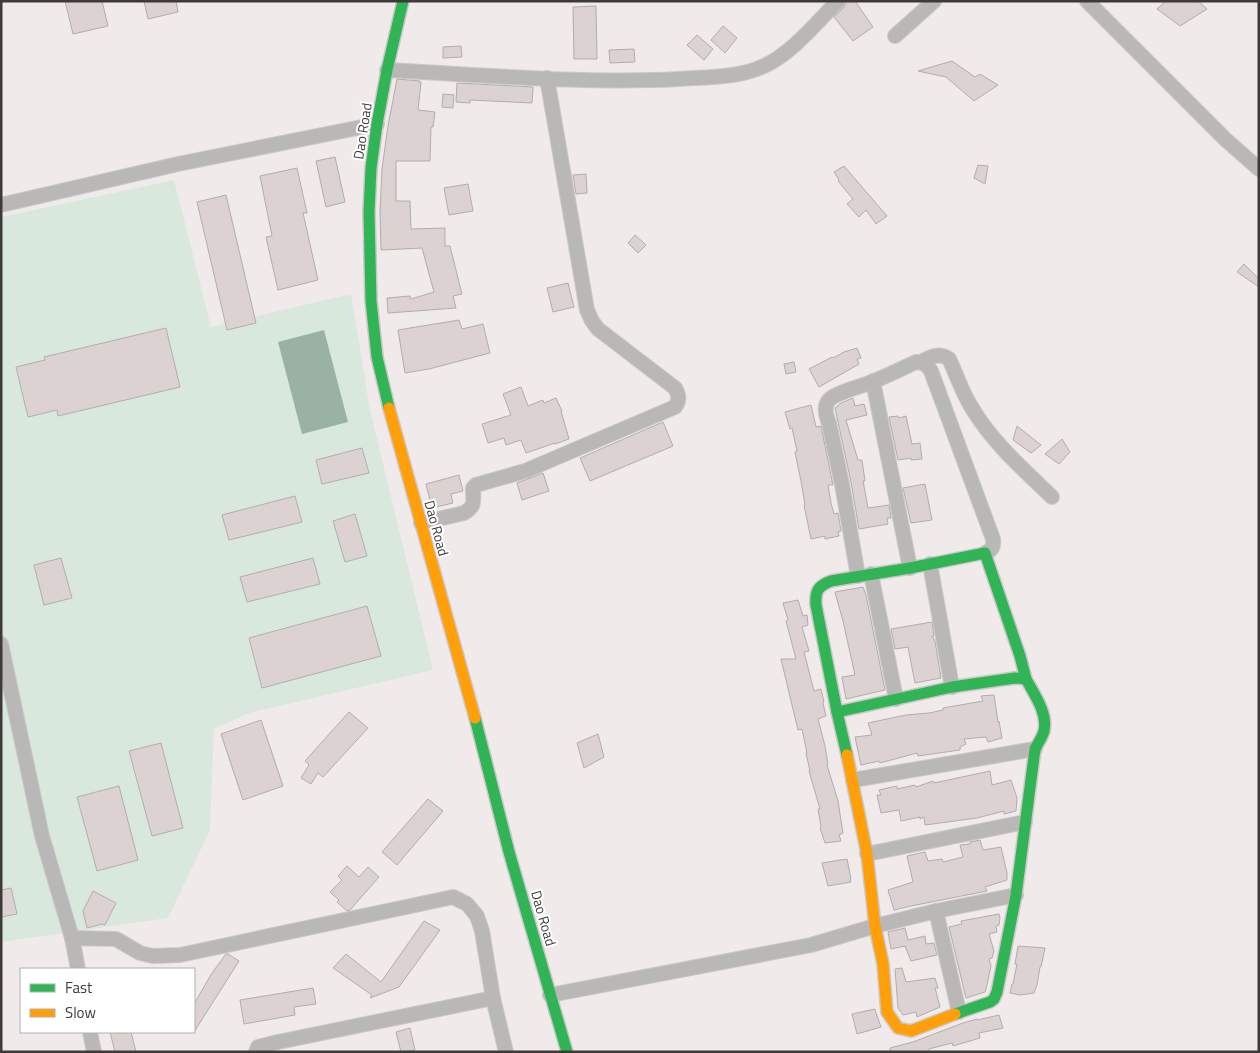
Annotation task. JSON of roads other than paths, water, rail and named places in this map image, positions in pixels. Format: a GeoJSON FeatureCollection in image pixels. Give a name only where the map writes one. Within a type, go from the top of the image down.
{"type":"FeatureCollection","features":[{"type":"Feature","properties":{"kind":"street","name":"Dao Road"},"geometry":{"type":"LineString","coordinates":[[403,1],[387,70],[371,168],[369,212],[370,301],[377,357],[391,418],[476,723],[509,852],[567,1052]]}},
{"type":"Feature","properties":{"kind":"street"},"geometry":{"type":"LineString","coordinates":[[387,70],[640,81],[718,77],[748,72],[765,66],[782,55],[806,34],[838,1]]}},
{"type":"Feature","properties":{"kind":"street"},"geometry":{"type":"LineString","coordinates":[[895,36],[934,1]]}},
{"type":"Feature","properties":{"kind":"street"},"geometry":{"type":"LineString","coordinates":[[1087,1],[1225,139],[1259,168]]}},
{"type":"Feature","properties":{"kind":"street"},"geometry":{"type":"LineString","coordinates":[[421,523],[464,513],[474,502],[473,488],[476,485],[525,471],[676,407],[678,403],[679,398],[674,388],[598,329],[587,310],[547,78]]}},
{"type":"Feature","properties":{"kind":"street"},"geometry":{"type":"LineString","coordinates":[[1,205],[178,164],[377,124]]}},
{"type":"Feature","properties":{"kind":"street"},"geometry":{"type":"LineString","coordinates":[[896,699],[826,414],[825,407],[828,400],[916,362],[921,362],[937,355],[944,356],[949,359],[967,401],[979,419],[1000,445],[1052,497]]}},
{"type":"Feature","properties":{"kind":"street"},"geometry":{"type":"LineString","coordinates":[[921,362],[928,365],[931,371],[994,545],[985,554],[827,582],[817,590],[815,596],[867,854],[875,926],[883,964],[887,1012],[898,1028],[903,1030],[911,1031],[994,999],[1016,895],[1035,749],[1045,730],[1044,717],[1026,679],[985,554]]}},
{"type":"Feature","properties":{"kind":"street"},"geometry":{"type":"LineString","coordinates":[[873,381],[910,568]]}},
{"type":"Feature","properties":{"kind":"street"},"geometry":{"type":"LineString","coordinates":[[930,564],[952,687]]}},
{"type":"Feature","properties":{"kind":"street"},"geometry":{"type":"LineString","coordinates":[[1,644],[42,836],[72,938],[78,968]]}},
{"type":"Feature","properties":{"kind":"street"},"geometry":{"type":"LineString","coordinates":[[837,712],[952,687],[1015,678],[1026,679]]}},
{"type":"Feature","properties":{"kind":"street"},"geometry":{"type":"LineString","coordinates":[[853,780],[1035,749]]}},
{"type":"Feature","properties":{"kind":"street"},"geometry":{"type":"LineString","coordinates":[[867,854],[1025,822]]}},
{"type":"Feature","properties":{"kind":"street"},"geometry":{"type":"LineString","coordinates":[[550,995],[811,945],[875,926],[936,911],[1016,895]]}},
{"type":"Feature","properties":{"kind":"street"},"geometry":{"type":"LineString","coordinates":[[72,938],[116,940],[153,956],[180,955],[453,897],[467,904],[477,916],[482,931],[493,998],[506,1052]]}},
{"type":"Feature","properties":{"kind":"street"},"geometry":{"type":"LineString","coordinates":[[936,911],[959,1012]]}},
{"type":"Feature","properties":{"kind":"street"},"geometry":{"type":"LineString","coordinates":[[256,1052],[258,1047],[278,1042],[493,998]]}},
{"type":"Feature","properties":{"kind":"street"},"geometry":{"type":"LineString","coordinates":[[90,1033],[94,1052]]}}]}
